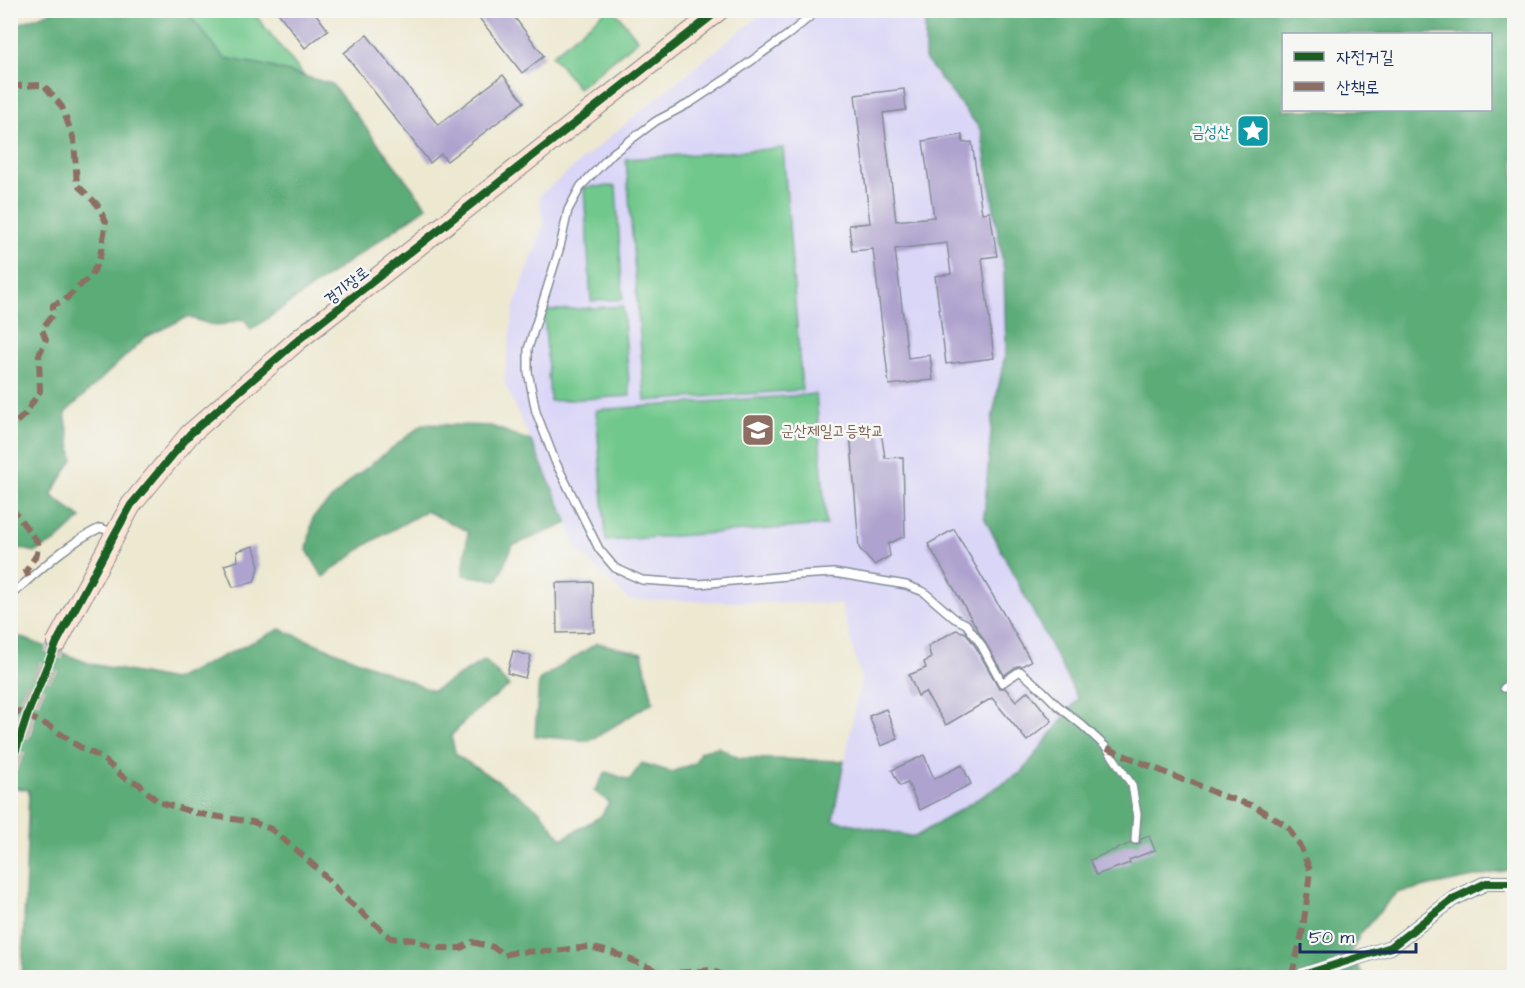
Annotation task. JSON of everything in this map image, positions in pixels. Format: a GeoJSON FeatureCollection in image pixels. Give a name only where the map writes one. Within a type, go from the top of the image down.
{"type":"FeatureCollection","features":[{"type":"Feature","properties":{"kind":"street","name":"경기장로"},"geometry":{"type":"LineString","coordinates":[[57,642],[131,505],[190,434],[298,340],[719,10]]}},
{"type":"Feature","properties":{"kind":"street"},"geometry":{"type":"LineString","coordinates":[[1303,975],[1391,947],[1453,899],[1486,883],[1515,883]]}},
{"type":"Feature","properties":{"kind":"lane"},"geometry":{"type":"LineString","coordinates":[[818,10],[789,34],[726,79],[690,103],[656,121],[613,153],[581,186],[568,210],[560,248],[528,349],[528,372],[536,412],[555,460],[599,549],[615,568],[642,580],[699,584],[834,573],[906,585],[924,592],[954,618],[966,624],[980,643],[1002,683],[1020,671],[1107,748],[1132,785],[1137,814],[1135,840]]}},
{"type":"Feature","properties":{"kind":"lane"},"geometry":{"type":"LineString","coordinates":[[10,596],[81,537],[100,528],[116,532]]}},
{"type":"Feature","properties":{"kind":"lane"},"geometry":{"type":"LineString","coordinates":[[1504,688],[1515,679]]}},
{"type":"Feature","properties":{"kind":"shaded area","name":"군산제일고등학교"},"geometry":{"type":"Polygon","coordinates":[[[765,11],[925,11],[926,59],[981,130],[1004,271],[1006,350],[992,419],[984,517],[1078,699],[1022,772],[915,837],[833,820],[861,678],[841,604],[629,600],[576,549],[568,522],[504,382],[514,306],[544,225],[539,196],[765,11]]]}},
{"type":"Feature","properties":{"kind":"green space"},"geometry":{"type":"Polygon","coordinates":[[[56,10],[186,11],[224,58],[263,65],[332,84],[427,207],[251,330],[244,319],[216,326],[187,317],[146,337],[65,413],[73,459],[51,495],[81,518],[55,542],[35,552],[10,546],[10,27],[56,10]]]}},
{"type":"Feature","properties":{"kind":"green space"},"geometry":{"type":"Polygon","coordinates":[[[607,10],[615,11],[638,40],[578,88],[552,55],[607,10]]]}},
{"type":"Feature","properties":{"kind":"green space"},"geometry":{"type":"Polygon","coordinates":[[[186,11],[252,11],[304,76],[224,58],[186,11]]]}},
{"type":"Feature","properties":{"kind":"green space"},"geometry":{"type":"Polygon","coordinates":[[[925,11],[1514,11],[1514,869],[1396,893],[1360,934],[1350,956],[1365,977],[22,977],[29,790],[11,787],[10,633],[91,664],[173,680],[280,629],[433,691],[485,660],[509,686],[472,714],[451,736],[456,755],[540,811],[562,839],[601,816],[609,802],[594,791],[606,772],[629,780],[642,763],[672,772],[695,763],[700,752],[718,747],[739,758],[844,761],[833,820],[915,837],[1022,772],[1078,699],[984,517],[992,419],[1006,350],[1004,271],[981,130],[925,59],[925,11]]]}},
{"type":"Feature","properties":{"kind":"green space"},"geometry":{"type":"Polygon","coordinates":[[[783,148],[802,390],[645,401],[626,159],[783,148]]]}},
{"type":"Feature","properties":{"kind":"green space"},"geometry":{"type":"Polygon","coordinates":[[[616,186],[623,299],[591,301],[584,187],[616,186]]]}},
{"type":"Feature","properties":{"kind":"green space"},"geometry":{"type":"Polygon","coordinates":[[[623,306],[630,396],[550,401],[544,311],[623,306]]]}},
{"type":"Feature","properties":{"kind":"green space"},"geometry":{"type":"Polygon","coordinates":[[[816,394],[826,525],[606,541],[596,410],[816,394]]]}},
{"type":"Feature","properties":{"kind":"green space"},"geometry":{"type":"Polygon","coordinates":[[[423,424],[491,426],[531,441],[568,523],[512,546],[498,580],[463,575],[468,531],[426,511],[369,543],[323,577],[307,550],[313,517],[352,479],[423,424]]]}},
{"type":"Feature","properties":{"kind":"green space"},"geometry":{"type":"Polygon","coordinates":[[[597,643],[642,653],[653,702],[590,741],[535,736],[539,680],[597,643]]]}},
{"type":"Feature","properties":{"kind":"building"},"geometry":{"type":"Polygon","coordinates":[[[276,10],[313,10],[328,30],[305,48],[276,10]]]}},
{"type":"Feature","properties":{"kind":"building"},"geometry":{"type":"Polygon","coordinates":[[[473,10],[509,10],[544,56],[522,73],[473,10]]]}},
{"type":"Feature","properties":{"kind":"building"},"geometry":{"type":"Polygon","coordinates":[[[367,35],[438,125],[503,75],[524,102],[447,161],[441,154],[430,163],[344,53],[367,35]]]}},
{"type":"Feature","properties":{"kind":"building"},"geometry":{"type":"Polygon","coordinates":[[[904,89],[906,110],[883,113],[896,221],[934,217],[923,141],[962,135],[963,143],[972,142],[982,213],[990,212],[997,256],[982,258],[994,358],[946,364],[935,276],[951,274],[947,243],[895,249],[908,358],[930,355],[933,380],[889,385],[873,249],[852,251],[849,225],[870,223],[855,95],[904,89]]]}},
{"type":"Feature","properties":{"kind":"building"},"geometry":{"type":"Polygon","coordinates":[[[873,426],[882,438],[885,458],[903,457],[905,536],[888,544],[890,556],[874,565],[859,548],[850,430],[873,426]]]}},
{"type":"Feature","properties":{"kind":"building"},"geometry":{"type":"Polygon","coordinates":[[[954,529],[1031,661],[1017,666],[1004,675],[928,544],[954,529]]]}},
{"type":"Feature","properties":{"kind":"building"},"geometry":{"type":"Polygon","coordinates":[[[254,546],[259,567],[254,582],[233,587],[224,565],[238,561],[237,551],[254,546]]]}},
{"type":"Feature","properties":{"kind":"building"},"geometry":{"type":"Polygon","coordinates":[[[593,582],[594,632],[557,633],[556,583],[593,582]]]}},
{"type":"Feature","properties":{"kind":"building"},"geometry":{"type":"Polygon","coordinates":[[[956,630],[966,633],[999,688],[1005,688],[1016,701],[1028,691],[1052,721],[1027,741],[992,698],[946,725],[925,692],[918,696],[909,675],[926,668],[924,662],[931,658],[928,646],[956,630]]]}},
{"type":"Feature","properties":{"kind":"building"},"geometry":{"type":"Polygon","coordinates":[[[513,651],[531,656],[525,678],[507,673],[513,651]]]}},
{"type":"Feature","properties":{"kind":"building"},"geometry":{"type":"Polygon","coordinates":[[[886,709],[898,739],[881,746],[869,716],[886,709]]]}},
{"type":"Feature","properties":{"kind":"building"},"geometry":{"type":"Polygon","coordinates":[[[924,755],[934,779],[962,765],[971,784],[920,810],[908,783],[900,786],[892,770],[924,755]]]}},
{"type":"Feature","properties":{"kind":"building"},"geometry":{"type":"Polygon","coordinates":[[[1149,836],[1155,850],[1129,860],[1130,863],[1096,875],[1090,860],[1131,843],[1137,845],[1141,839],[1149,836]]]}},
{"type":"Feature","properties":{"kind":"tunnel"},"geometry":{"type":"LineString","coordinates":[[10,768],[29,710],[57,642]]}},
{"type":"Feature","properties":{"kind":"marked path"},"geometry":{"type":"LineString","coordinates":[[10,86],[44,85],[62,107],[74,140],[77,185],[97,204],[106,222],[100,256],[93,273],[65,300],[53,305],[53,314],[42,329],[46,340],[39,355],[40,391],[25,414],[10,428]]}},
{"type":"Feature","properties":{"kind":"marked path"},"geometry":{"type":"LineString","coordinates":[[10,506],[38,543],[37,554],[26,571],[30,579]]}},
{"type":"Feature","properties":{"kind":"marked path"},"geometry":{"type":"LineString","coordinates":[[10,708],[49,726],[78,746],[102,758],[123,777],[139,784],[158,802],[200,814],[253,822],[271,829],[318,869],[345,898],[391,938],[415,940],[434,948],[461,948],[472,942],[493,947],[504,955],[516,952],[589,947],[614,953],[665,974],[711,970],[730,978]]}},
{"type":"Feature","properties":{"kind":"marked path"},"geometry":{"type":"LineString","coordinates":[[1107,748],[1217,794],[1254,806],[1287,826],[1301,848],[1310,870],[1301,939],[1291,978]]}},
{"type":"Feature","properties":{"kind":"cycle path"},"geometry":{"type":"LineString","coordinates":[[10,768],[29,710],[57,642],[116,532],[131,505],[190,434],[298,340],[719,10]]}},
{"type":"Feature","properties":{"kind":"cycle path"},"geometry":{"type":"LineString","coordinates":[[1303,975],[1391,947],[1453,899],[1486,883],[1514,883]]}},
{"type":"Feature","properties":{"kind":"place","name":"금성산"},"geometry":{"type":"Point","coordinates":[1253,131]}},
{"type":"Feature","properties":{"kind":"place","name":"군산제일고등학교"},"geometry":{"type":"Point","coordinates":[758,430]}}]}
